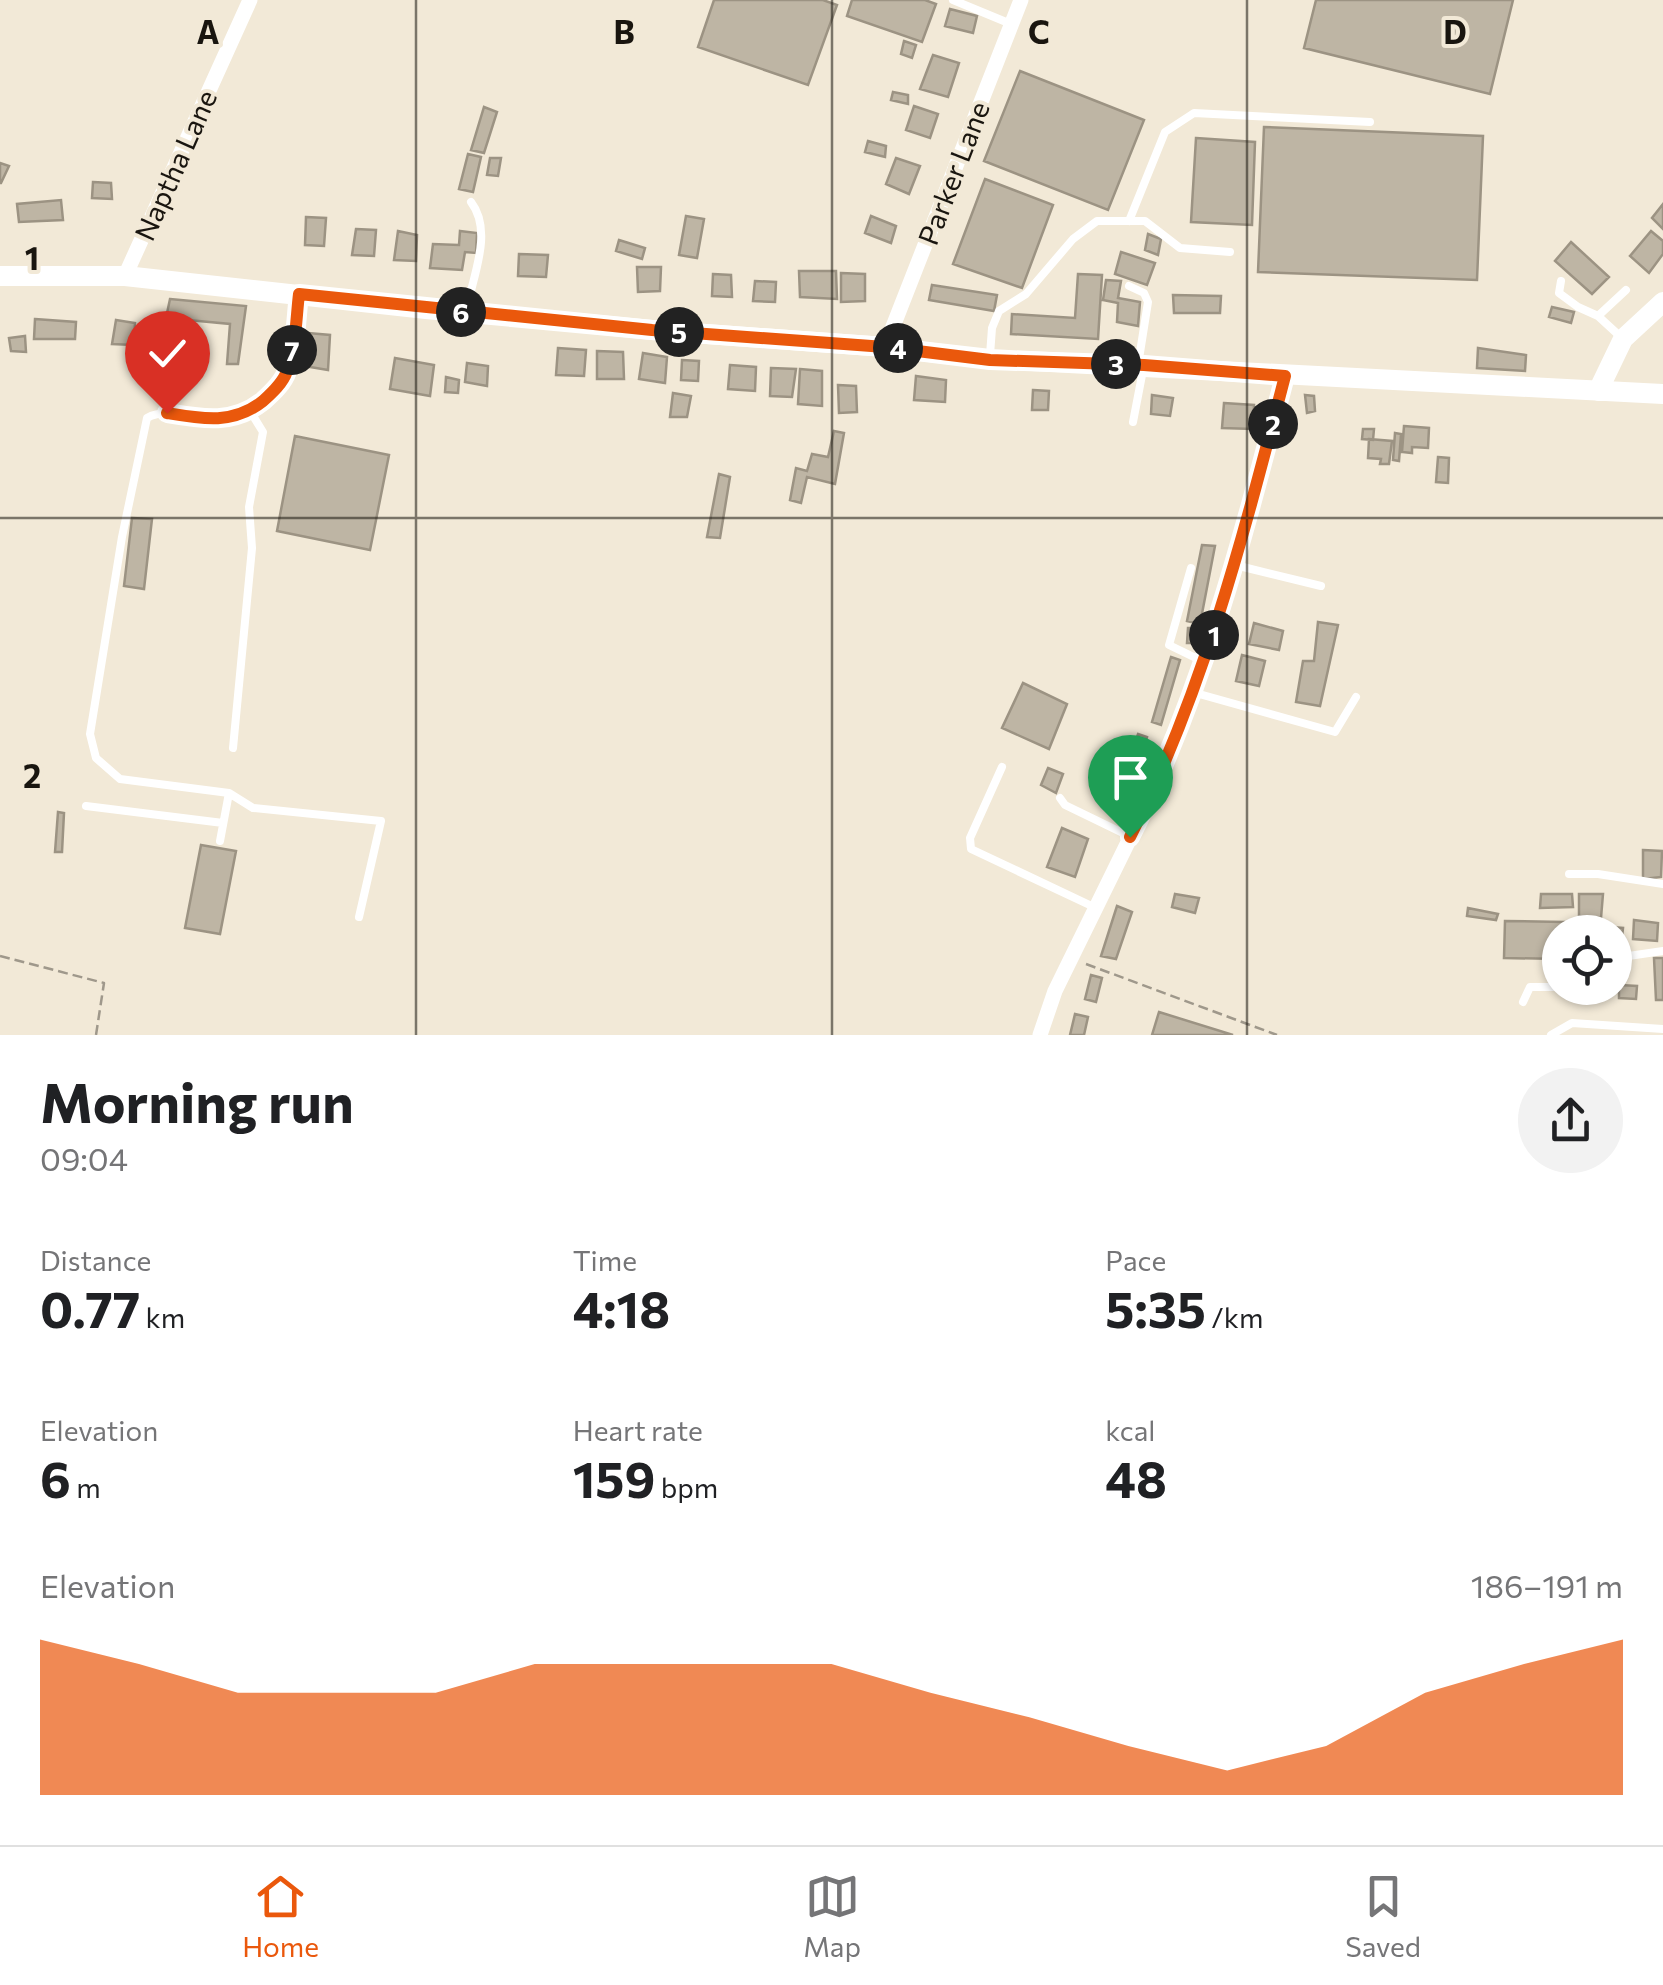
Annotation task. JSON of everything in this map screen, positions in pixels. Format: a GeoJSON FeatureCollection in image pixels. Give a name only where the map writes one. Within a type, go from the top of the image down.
{"type":"FeatureCollection","features":[{"type":"Feature","properties":{"kind":"street","name":"Naptha Lane"},"geometry":{"type":"LineString","coordinates":[[125,276],[250,0]]}},
{"type":"Feature","properties":{"kind":"street","name":"Parker Lane"},"geometry":{"type":"LineString","coordinates":[[885,347],[1021,0]]}},
{"type":"Feature","properties":{"kind":"street"},"geometry":{"type":"LineString","coordinates":[[0,276],[125,276],[990,360],[1663,394]]}},
{"type":"Feature","properties":{"kind":"street"},"geometry":{"type":"LineString","coordinates":[[1598,391],[1623,338],[1663,302]]}},
{"type":"Feature","properties":{"kind":"street"},"geometry":{"type":"LineString","coordinates":[[1040,1035],[1055,991],[1130,837],[1204,662],[1235,565],[1285,376]]}},
{"type":"Feature","properties":{"kind":"lane"},"geometry":{"type":"LineString","coordinates":[[953,0],[1012,24]]}},
{"type":"Feature","properties":{"kind":"lane"},"geometry":{"type":"LineString","coordinates":[[1129,221],[1164,132],[1194,114],[1370,122]]}},
{"type":"Feature","properties":{"kind":"lane"},"geometry":{"type":"LineString","coordinates":[[466,312],[482,220],[471,202]]}},
{"type":"Feature","properties":{"kind":"lane"},"geometry":{"type":"LineString","coordinates":[[990,360],[992,328],[998,311],[1026,294],[1053,260],[1097,221],[1145,221],[1180,248],[1230,252]]}},
{"type":"Feature","properties":{"kind":"lane"},"geometry":{"type":"LineString","coordinates":[[1561,281],[1558,293],[1578,308],[1598,316],[1623,338]]}},
{"type":"Feature","properties":{"kind":"lane"},"geometry":{"type":"LineString","coordinates":[[1129,286],[1144,294],[1148,302],[1133,422]]}},
{"type":"Feature","properties":{"kind":"lane"},"geometry":{"type":"LineString","coordinates":[[1598,316],[1626,290]]}},
{"type":"Feature","properties":{"kind":"lane"},"geometry":{"type":"LineString","coordinates":[[299,294],[286,375],[272,394],[250,411],[224,420],[157,412],[147,418],[122,537],[90,734],[96,758],[120,779],[228,793],[253,808],[381,821],[359,917]]}},
{"type":"Feature","properties":{"kind":"lane"},"geometry":{"type":"LineString","coordinates":[[233,748],[252,548],[249,507],[263,432],[250,411]]}},
{"type":"Feature","properties":{"kind":"lane"},"geometry":{"type":"LineString","coordinates":[[1235,565],[1320,586]]}},
{"type":"Feature","properties":{"kind":"lane"},"geometry":{"type":"LineString","coordinates":[[1191,568],[1169,645],[1204,662]]}},
{"type":"Feature","properties":{"kind":"lane"},"geometry":{"type":"LineString","coordinates":[[1192,692],[1335,732],[1356,698]]}},
{"type":"Feature","properties":{"kind":"lane"},"geometry":{"type":"LineString","coordinates":[[1002,767],[970,838],[971,850],[1096,908]]}},
{"type":"Feature","properties":{"kind":"lane"},"geometry":{"type":"LineString","coordinates":[[220,841],[228,793]]}},
{"type":"Feature","properties":{"kind":"lane"},"geometry":{"type":"LineString","coordinates":[[1060,798],[1065,805],[1130,837]]}},
{"type":"Feature","properties":{"kind":"lane"},"geometry":{"type":"LineString","coordinates":[[86,806],[223,823]]}},
{"type":"Feature","properties":{"kind":"lane"},"geometry":{"type":"LineString","coordinates":[[1568,874],[1598,874],[1663,884]]}},
{"type":"Feature","properties":{"kind":"lane"},"geometry":{"type":"LineString","coordinates":[[1632,956],[1663,952]]}},
{"type":"Feature","properties":{"kind":"lane"},"geometry":{"type":"LineString","coordinates":[[1524,1002],[1530,987],[1542,987]]}},
{"type":"Feature","properties":{"kind":"lane"},"geometry":{"type":"LineString","coordinates":[[1551,1035],[1572,1022],[1631,1032],[1663,1029]]}},
{"type":"Feature","properties":{"kind":"path"},"geometry":{"type":"LineString","coordinates":[[0,956],[104,983],[96,1035]]}},
{"type":"Feature","properties":{"kind":"path"},"geometry":{"type":"LineString","coordinates":[[1072,959],[1277,1035]]}},
{"type":"Feature","properties":{"kind":"building"},"geometry":{"type":"Polygon","coordinates":[[[714,0],[823,0],[837,5],[808,85],[698,47],[714,0]]]}},
{"type":"Feature","properties":{"kind":"building"},"geometry":{"type":"Polygon","coordinates":[[[852,0],[925,0],[936,4],[922,42],[847,16],[852,0]]]}},
{"type":"Feature","properties":{"kind":"building"},"geometry":{"type":"Polygon","coordinates":[[[1316,0],[1513,0],[1490,94],[1304,48],[1316,0]]]}},
{"type":"Feature","properties":{"kind":"building"},"geometry":{"type":"Polygon","coordinates":[[[950,9],[977,16],[973,33],[945,26],[950,9]]]}},
{"type":"Feature","properties":{"kind":"building"},"geometry":{"type":"Polygon","coordinates":[[[904,41],[916,45],[912,58],[901,54],[904,41]]]}},
{"type":"Feature","properties":{"kind":"building"},"geometry":{"type":"Polygon","coordinates":[[[933,55],[959,63],[948,97],[920,89],[933,55]]]}},
{"type":"Feature","properties":{"kind":"building"},"geometry":{"type":"Polygon","coordinates":[[[1020,71],[1144,120],[1108,210],[984,161],[1020,71]]]}},
{"type":"Feature","properties":{"kind":"building"},"geometry":{"type":"Polygon","coordinates":[[[893,92],[908,95],[908,104],[891,100],[893,92]]]}},
{"type":"Feature","properties":{"kind":"building"},"geometry":{"type":"Polygon","coordinates":[[[914,106],[938,114],[930,138],[906,130],[914,106]]]}},
{"type":"Feature","properties":{"kind":"building"},"geometry":{"type":"Polygon","coordinates":[[[484,107],[497,112],[484,153],[471,150],[484,107]]]}},
{"type":"Feature","properties":{"kind":"building"},"geometry":{"type":"Polygon","coordinates":[[[1264,127],[1483,136],[1477,280],[1258,272],[1264,127]]]}},
{"type":"Feature","properties":{"kind":"building"},"geometry":{"type":"Polygon","coordinates":[[[1196,138],[1255,142],[1252,225],[1191,222],[1196,138]]]}},
{"type":"Feature","properties":{"kind":"building"},"geometry":{"type":"Polygon","coordinates":[[[868,141],[886,146],[885,157],[865,152],[868,141]]]}},
{"type":"Feature","properties":{"kind":"building"},"geometry":{"type":"Polygon","coordinates":[[[468,154],[481,157],[473,192],[459,189],[468,154]]]}},
{"type":"Feature","properties":{"kind":"building"},"geometry":{"type":"Polygon","coordinates":[[[490,158],[501,158],[498,176],[487,175],[490,158]]]}},
{"type":"Feature","properties":{"kind":"building"},"geometry":{"type":"Polygon","coordinates":[[[896,158],[920,166],[909,194],[886,184],[896,158]]]}},
{"type":"Feature","properties":{"kind":"building"},"geometry":{"type":"Polygon","coordinates":[[[0,163],[9,166],[1,183],[0,183],[0,163]]]}},
{"type":"Feature","properties":{"kind":"building"},"geometry":{"type":"Polygon","coordinates":[[[985,179],[1053,205],[1022,288],[953,264],[985,179]]]}},
{"type":"Feature","properties":{"kind":"building"},"geometry":{"type":"Polygon","coordinates":[[[93,182],[111,183],[112,199],[92,198],[93,182]]]}},
{"type":"Feature","properties":{"kind":"building"},"geometry":{"type":"Polygon","coordinates":[[[61,200],[63,220],[19,222],[17,204],[61,200]]]}},
{"type":"Feature","properties":{"kind":"building"},"geometry":{"type":"Polygon","coordinates":[[[1663,204],[1663,229],[1652,218],[1663,204]]]}},
{"type":"Feature","properties":{"kind":"building"},"geometry":{"type":"Polygon","coordinates":[[[686,216],[704,219],[697,258],[679,255],[686,216]]]}},
{"type":"Feature","properties":{"kind":"building"},"geometry":{"type":"Polygon","coordinates":[[[871,216],[896,226],[891,243],[865,233],[871,216]]]}},
{"type":"Feature","properties":{"kind":"building"},"geometry":{"type":"Polygon","coordinates":[[[306,217],[326,218],[324,246],[305,245],[306,217]]]}},
{"type":"Feature","properties":{"kind":"building"},"geometry":{"type":"Polygon","coordinates":[[[356,229],[376,230],[374,256],[352,255],[356,229]]]}},
{"type":"Feature","properties":{"kind":"building"},"geometry":{"type":"Polygon","coordinates":[[[398,231],[417,235],[416,261],[394,260],[398,231]]]}},
{"type":"Feature","properties":{"kind":"building"},"geometry":{"type":"Polygon","coordinates":[[[460,231],[477,233],[476,253],[465,252],[462,270],[430,268],[433,244],[459,245],[460,231]]]}},
{"type":"Feature","properties":{"kind":"building"},"geometry":{"type":"Polygon","coordinates":[[[1651,231],[1663,241],[1663,254],[1649,273],[1630,256],[1651,231]]]}},
{"type":"Feature","properties":{"kind":"building"},"geometry":{"type":"Polygon","coordinates":[[[1148,234],[1161,239],[1158,255],[1145,250],[1148,234]]]}},
{"type":"Feature","properties":{"kind":"building"},"geometry":{"type":"Polygon","coordinates":[[[619,240],[645,248],[642,259],[616,251],[619,240]]]}},
{"type":"Feature","properties":{"kind":"building"},"geometry":{"type":"Polygon","coordinates":[[[1571,242],[1609,277],[1592,294],[1555,261],[1571,242]]]}},
{"type":"Feature","properties":{"kind":"building"},"geometry":{"type":"Polygon","coordinates":[[[1121,252],[1155,263],[1147,285],[1115,274],[1121,252]]]}},
{"type":"Feature","properties":{"kind":"building"},"geometry":{"type":"Polygon","coordinates":[[[519,254],[548,255],[546,277],[518,276],[519,254]]]}},
{"type":"Feature","properties":{"kind":"building"},"geometry":{"type":"Polygon","coordinates":[[[637,267],[661,267],[660,291],[638,292],[637,267]]]}},
{"type":"Feature","properties":{"kind":"building"},"geometry":{"type":"Polygon","coordinates":[[[799,271],[836,271],[837,299],[800,297],[799,271]]]}},
{"type":"Feature","properties":{"kind":"building"},"geometry":{"type":"Polygon","coordinates":[[[841,273],[865,274],[865,301],[841,302],[841,273]]]}},
{"type":"Feature","properties":{"kind":"building"},"geometry":{"type":"Polygon","coordinates":[[[713,274],[731,275],[732,297],[712,296],[713,274]]]}},
{"type":"Feature","properties":{"kind":"building"},"geometry":{"type":"Polygon","coordinates":[[[1078,274],[1102,275],[1098,339],[1011,334],[1012,314],[1075,318],[1078,274]]]}},
{"type":"Feature","properties":{"kind":"building"},"geometry":{"type":"Polygon","coordinates":[[[1106,280],[1121,281],[1118,298],[1140,302],[1138,326],[1117,322],[1118,303],[1103,300],[1106,280]]]}},
{"type":"Feature","properties":{"kind":"building"},"geometry":{"type":"Polygon","coordinates":[[[755,281],[776,282],[775,302],[753,301],[755,281]]]}},
{"type":"Feature","properties":{"kind":"building"},"geometry":{"type":"Polygon","coordinates":[[[932,285],[997,295],[994,311],[929,300],[932,285]]]}},
{"type":"Feature","properties":{"kind":"building"},"geometry":{"type":"Polygon","coordinates":[[[1173,295],[1221,296],[1220,313],[1174,313],[1173,295]]]}},
{"type":"Feature","properties":{"kind":"building"},"geometry":{"type":"Polygon","coordinates":[[[170,299],[246,306],[238,364],[227,364],[230,324],[166,318],[170,299]]]}},
{"type":"Feature","properties":{"kind":"building"},"geometry":{"type":"Polygon","coordinates":[[[1552,307],[1574,312],[1571,323],[1549,317],[1552,307]]]}},
{"type":"Feature","properties":{"kind":"building"},"geometry":{"type":"Polygon","coordinates":[[[35,319],[76,322],[75,339],[34,339],[35,319]]]}},
{"type":"Feature","properties":{"kind":"building"},"geometry":{"type":"Polygon","coordinates":[[[116,320],[135,323],[134,345],[112,344],[116,320]]]}},
{"type":"Feature","properties":{"kind":"building"},"geometry":{"type":"Polygon","coordinates":[[[308,333],[330,335],[328,370],[304,366],[308,333]]]}},
{"type":"Feature","properties":{"kind":"building"},"geometry":{"type":"Polygon","coordinates":[[[25,336],[26,352],[11,351],[9,338],[25,336]]]}},
{"type":"Feature","properties":{"kind":"building"},"geometry":{"type":"Polygon","coordinates":[[[558,348],[586,350],[584,376],[556,375],[558,348]]]}},
{"type":"Feature","properties":{"kind":"building"},"geometry":{"type":"Polygon","coordinates":[[[1478,348],[1526,355],[1525,371],[1477,368],[1478,348]]]}},
{"type":"Feature","properties":{"kind":"building"},"geometry":{"type":"Polygon","coordinates":[[[597,351],[623,352],[624,379],[597,379],[597,351]]]}},
{"type":"Feature","properties":{"kind":"building"},"geometry":{"type":"Polygon","coordinates":[[[643,353],[667,357],[665,383],[639,379],[643,353]]]}},
{"type":"Feature","properties":{"kind":"building"},"geometry":{"type":"Polygon","coordinates":[[[395,358],[434,365],[430,396],[390,389],[395,358]]]}},
{"type":"Feature","properties":{"kind":"building"},"geometry":{"type":"Polygon","coordinates":[[[682,360],[699,361],[698,381],[681,380],[682,360]]]}},
{"type":"Feature","properties":{"kind":"building"},"geometry":{"type":"Polygon","coordinates":[[[467,363],[488,366],[487,386],[465,382],[467,363]]]}},
{"type":"Feature","properties":{"kind":"building"},"geometry":{"type":"Polygon","coordinates":[[[730,365],[756,367],[755,391],[728,389],[730,365]]]}},
{"type":"Feature","properties":{"kind":"building"},"geometry":{"type":"Polygon","coordinates":[[[771,368],[796,369],[792,397],[770,396],[771,368]]]}},
{"type":"Feature","properties":{"kind":"building"},"geometry":{"type":"Polygon","coordinates":[[[800,369],[822,371],[822,406],[798,404],[800,369]]]}},
{"type":"Feature","properties":{"kind":"building"},"geometry":{"type":"Polygon","coordinates":[[[916,376],[946,380],[945,402],[914,400],[916,376]]]}},
{"type":"Feature","properties":{"kind":"building"},"geometry":{"type":"Polygon","coordinates":[[[446,377],[459,380],[458,393],[445,392],[446,377]]]}},
{"type":"Feature","properties":{"kind":"building"},"geometry":{"type":"Polygon","coordinates":[[[838,385],[856,386],[857,412],[839,413],[838,385]]]}},
{"type":"Feature","properties":{"kind":"building"},"geometry":{"type":"Polygon","coordinates":[[[1033,390],[1049,391],[1048,410],[1032,410],[1033,390]]]}},
{"type":"Feature","properties":{"kind":"building"},"geometry":{"type":"Polygon","coordinates":[[[673,393],[691,396],[687,417],[670,417],[673,393]]]}},
{"type":"Feature","properties":{"kind":"building"},"geometry":{"type":"Polygon","coordinates":[[[1152,395],[1173,398],[1170,416],[1151,414],[1152,395]]]}},
{"type":"Feature","properties":{"kind":"building"},"geometry":{"type":"Polygon","coordinates":[[[1305,395],[1314,396],[1315,411],[1307,413],[1305,395]]]}},
{"type":"Feature","properties":{"kind":"building"},"geometry":{"type":"Polygon","coordinates":[[[1224,403],[1254,405],[1253,429],[1222,428],[1224,403]]]}},
{"type":"Feature","properties":{"kind":"building"},"geometry":{"type":"Polygon","coordinates":[[[1404,426],[1429,428],[1428,448],[1412,447],[1412,453],[1402,452],[1404,426]]]}},
{"type":"Feature","properties":{"kind":"building"},"geometry":{"type":"Polygon","coordinates":[[[1363,429],[1374,429],[1373,440],[1362,439],[1363,429]]]}},
{"type":"Feature","properties":{"kind":"building"},"geometry":{"type":"Polygon","coordinates":[[[834,431],[844,433],[835,484],[807,477],[801,503],[790,500],[796,468],[807,471],[812,454],[828,457],[834,431]]]}},
{"type":"Feature","properties":{"kind":"building"},"geometry":{"type":"Polygon","coordinates":[[[1395,433],[1401,434],[1399,461],[1393,460],[1395,433]]]}},
{"type":"Feature","properties":{"kind":"building"},"geometry":{"type":"Polygon","coordinates":[[[295,436],[389,455],[370,550],[277,531],[295,436]]]}},
{"type":"Feature","properties":{"kind":"building"},"geometry":{"type":"Polygon","coordinates":[[[1369,439],[1392,441],[1389,464],[1368,458],[1369,439]]]}},
{"type":"Feature","properties":{"kind":"building"},"geometry":{"type":"Polygon","coordinates":[[[1438,457],[1449,458],[1448,483],[1436,482],[1438,457]]]}},
{"type":"Feature","properties":{"kind":"building"},"geometry":{"type":"Polygon","coordinates":[[[719,474],[730,477],[720,538],[707,537],[719,474]]]}},
{"type":"Feature","properties":{"kind":"building"},"geometry":{"type":"Polygon","coordinates":[[[132,518],[152,519],[144,589],[124,586],[132,518]]]}},
{"type":"Feature","properties":{"kind":"building"},"geometry":{"type":"Polygon","coordinates":[[[1202,545],[1215,546],[1200,624],[1187,621],[1202,545]]]}},
{"type":"Feature","properties":{"kind":"building"},"geometry":{"type":"Polygon","coordinates":[[[1318,622],[1338,625],[1320,706],[1296,702],[1303,661],[1314,661],[1318,622]]]}},
{"type":"Feature","properties":{"kind":"building"},"geometry":{"type":"Polygon","coordinates":[[[1254,623],[1283,631],[1279,650],[1249,644],[1254,623]]]}},
{"type":"Feature","properties":{"kind":"building"},"geometry":{"type":"Polygon","coordinates":[[[1188,628],[1195,628],[1194,643],[1187,643],[1188,628]]]}},
{"type":"Feature","properties":{"kind":"building"},"geometry":{"type":"Polygon","coordinates":[[[1242,655],[1265,661],[1259,686],[1236,681],[1242,655]]]}},
{"type":"Feature","properties":{"kind":"building"},"geometry":{"type":"Polygon","coordinates":[[[1171,657],[1180,660],[1161,725],[1152,722],[1171,657]]]}},
{"type":"Feature","properties":{"kind":"building"},"geometry":{"type":"Polygon","coordinates":[[[1023,683],[1067,704],[1049,749],[1002,728],[1023,683]]]}},
{"type":"Feature","properties":{"kind":"building"},"geometry":{"type":"Polygon","coordinates":[[[1138,734],[1147,737],[1125,812],[1114,809],[1138,734]]]}},
{"type":"Feature","properties":{"kind":"building"},"geometry":{"type":"Polygon","coordinates":[[[1048,768],[1063,774],[1056,793],[1041,785],[1048,768]]]}},
{"type":"Feature","properties":{"kind":"building"},"geometry":{"type":"Polygon","coordinates":[[[58,812],[64,813],[62,852],[55,852],[58,812]]]}},
{"type":"Feature","properties":{"kind":"building"},"geometry":{"type":"Polygon","coordinates":[[[1062,828],[1088,839],[1075,877],[1047,867],[1062,828]]]}},
{"type":"Feature","properties":{"kind":"building"},"geometry":{"type":"Polygon","coordinates":[[[201,845],[236,851],[220,934],[185,928],[201,845]]]}},
{"type":"Feature","properties":{"kind":"building"},"geometry":{"type":"Polygon","coordinates":[[[1643,850],[1662,851],[1661,877],[1643,879],[1643,850]]]}},
{"type":"Feature","properties":{"kind":"building"},"geometry":{"type":"Polygon","coordinates":[[[1175,894],[1199,898],[1195,913],[1172,907],[1175,894]]]}},
{"type":"Feature","properties":{"kind":"building"},"geometry":{"type":"Polygon","coordinates":[[[1541,894],[1572,894],[1573,907],[1540,908],[1541,894]]]}},
{"type":"Feature","properties":{"kind":"building"},"geometry":{"type":"Polygon","coordinates":[[[1579,894],[1603,894],[1601,915],[1579,915],[1579,894]]]}},
{"type":"Feature","properties":{"kind":"building"},"geometry":{"type":"Polygon","coordinates":[[[1117,906],[1132,912],[1116,959],[1101,956],[1117,906]]]}},
{"type":"Feature","properties":{"kind":"building"},"geometry":{"type":"Polygon","coordinates":[[[1468,908],[1498,914],[1496,920],[1467,916],[1468,908]]]}},
{"type":"Feature","properties":{"kind":"building"},"geometry":{"type":"Polygon","coordinates":[[[1634,920],[1658,923],[1657,941],[1633,939],[1634,920]]]}},
{"type":"Feature","properties":{"kind":"building"},"geometry":{"type":"Polygon","coordinates":[[[1505,921],[1542,922],[1542,959],[1504,958],[1505,921]]]}},
{"type":"Feature","properties":{"kind":"building"},"geometry":{"type":"Polygon","coordinates":[[[1654,958],[1663,958],[1663,1000],[1656,1000],[1654,958]]]}},
{"type":"Feature","properties":{"kind":"building"},"geometry":{"type":"Polygon","coordinates":[[[1091,975],[1102,978],[1096,1002],[1085,999],[1091,975]]]}},
{"type":"Feature","properties":{"kind":"building"},"geometry":{"type":"Polygon","coordinates":[[[1159,1012],[1233,1035],[1152,1035],[1159,1012]]]}},
{"type":"Feature","properties":{"kind":"building"},"geometry":{"type":"Polygon","coordinates":[[[1075,1014],[1088,1017],[1084,1035],[1070,1035],[1075,1014]]]}},
{"type":"Feature","properties":{"kind":"route"},"geometry":{"type":"LineString","coordinates":[[167,413],[224,420],[245,414],[272,394],[286,375],[291,358],[299,294],[990,360],[1144,365],[1285,376],[1212,645],[1130,837]]}}]}
